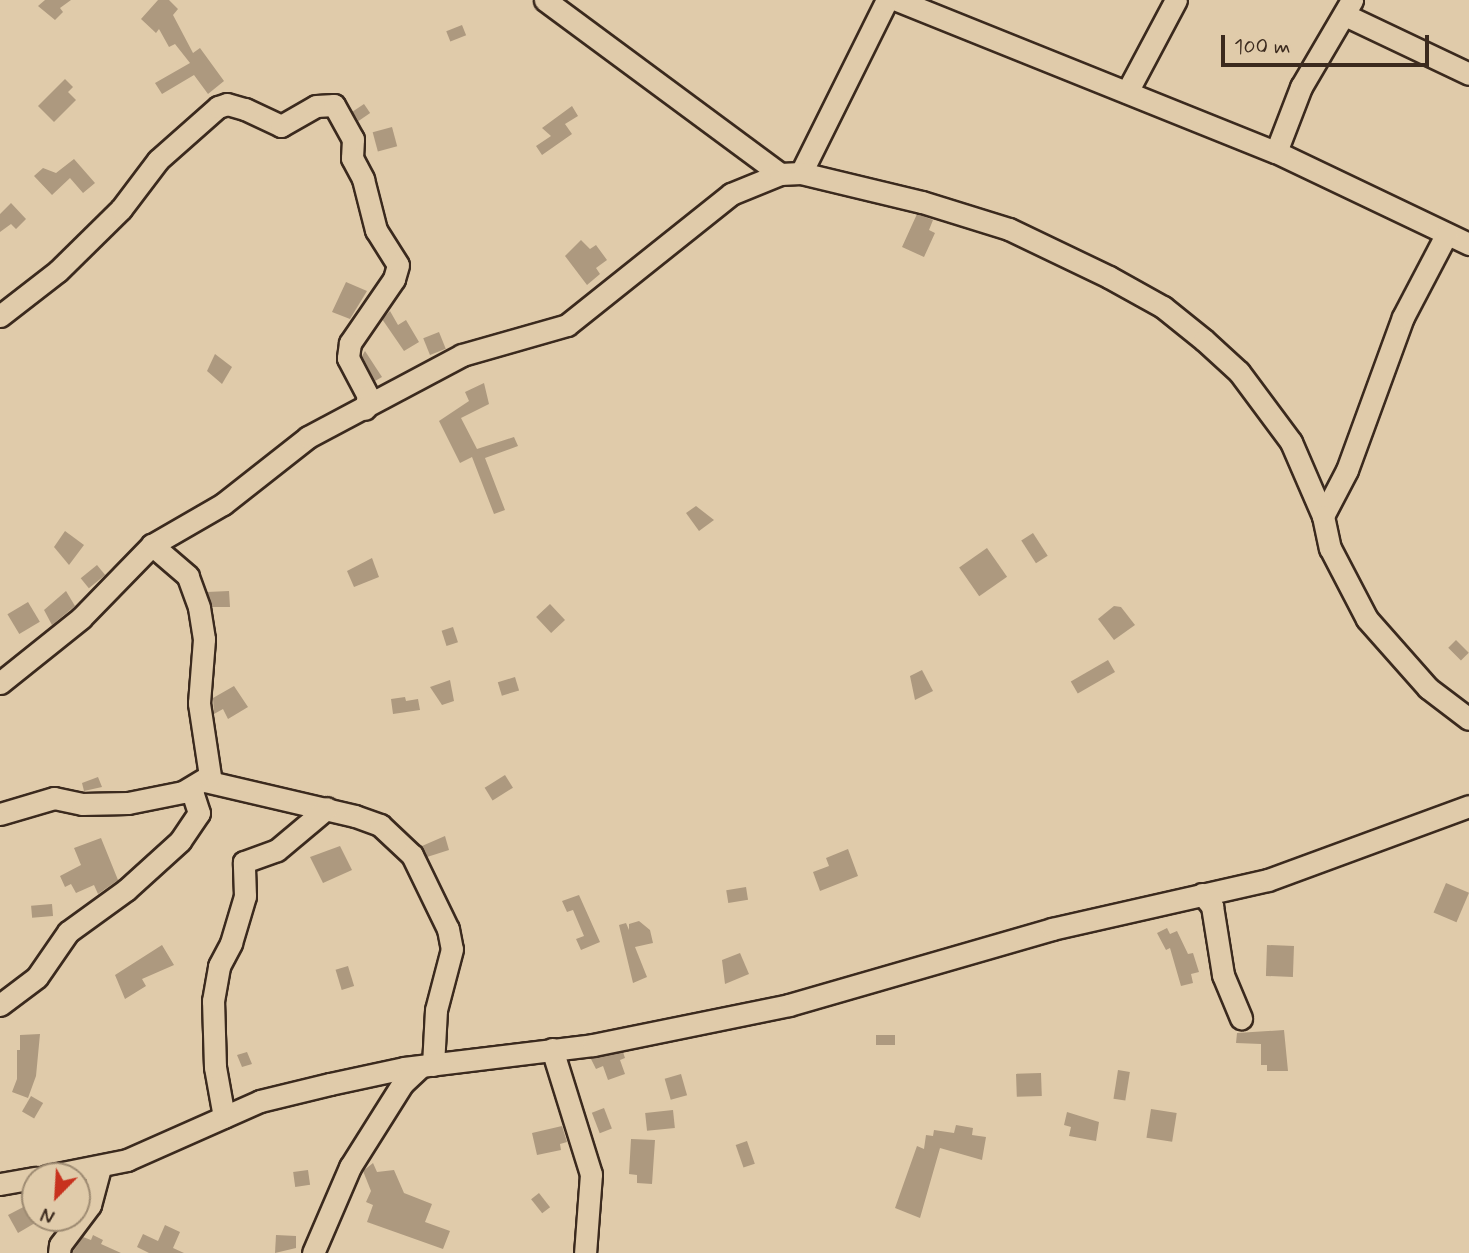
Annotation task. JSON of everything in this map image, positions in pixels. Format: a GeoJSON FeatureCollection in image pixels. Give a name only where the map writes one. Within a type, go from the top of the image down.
{"type":"FeatureCollection","features":[{"type":"Feature","properties":{"kind":"street"},"geometry":{"type":"LineString","coordinates":[[545,0],[790,174],[922,202],[1009,229],[1053,247],[1163,307],[1239,372],[1274,414],[1323,516],[1331,548],[1367,620],[1428,688],[1469,719]]}},
{"type":"Feature","properties":{"kind":"street"},"geometry":{"type":"LineString","coordinates":[[0,683],[81,618],[152,545],[223,504],[308,438],[462,355],[567,325],[730,194],[790,174],[887,0]]}},
{"type":"Feature","properties":{"kind":"street"},"geometry":{"type":"LineString","coordinates":[[897,0],[1276,152],[1469,244]]}},
{"type":"Feature","properties":{"kind":"street"},"geometry":{"type":"LineString","coordinates":[[1127,92],[1176,0]]}},
{"type":"Feature","properties":{"kind":"street"},"geometry":{"type":"LineString","coordinates":[[1276,152],[1301,87],[1349,7],[1469,74]]}},
{"type":"Feature","properties":{"kind":"street"},"geometry":{"type":"LineString","coordinates":[[0,316],[58,271],[121,209],[158,160],[218,107],[227,104],[245,109],[281,126],[316,106],[334,105],[353,139],[352,158],[363,179],[376,230],[398,265],[394,279],[351,344],[348,358],[368,396],[365,409]]}},
{"type":"Feature","properties":{"kind":"street"},"geometry":{"type":"LineString","coordinates":[[1323,516],[1347,470],[1403,317],[1446,235]]}},
{"type":"Feature","properties":{"kind":"street"},"geometry":{"type":"LineString","coordinates":[[0,814],[54,798],[101,805],[198,784],[211,776],[199,703],[204,639],[199,607],[188,576],[152,545]]}},
{"type":"Feature","properties":{"kind":"street"},"geometry":{"type":"LineString","coordinates":[[198,784],[327,808],[380,825],[397,838],[412,855],[448,929],[452,949],[436,1010],[426,1066],[392,1099],[385,1116],[350,1167],[313,1253]]}},
{"type":"Feature","properties":{"kind":"street"},"geometry":{"type":"LineString","coordinates":[[0,1004],[37,977],[68,932],[126,890],[180,841],[199,813],[198,784]]}},
{"type":"Feature","properties":{"kind":"street"},"geometry":{"type":"LineString","coordinates":[[91,1169],[272,1098],[426,1066],[552,1049],[789,1005],[898,970],[1268,880],[1469,806]]}},
{"type":"Feature","properties":{"kind":"street"},"geometry":{"type":"LineString","coordinates":[[224,1117],[215,1067],[213,1001],[219,966],[245,896],[244,862],[277,850],[327,808]]}},
{"type":"Feature","properties":{"kind":"street"},"geometry":{"type":"LineString","coordinates":[[1202,894],[1212,906],[1223,975],[1241,1018]]}},
{"type":"Feature","properties":{"kind":"street"},"geometry":{"type":"LineString","coordinates":[[552,1049],[591,1174],[585,1253]]}},
{"type":"Feature","properties":{"kind":"street"},"geometry":{"type":"LineString","coordinates":[[59,1253],[60,1245],[90,1205],[100,1167]]}},
{"type":"Feature","properties":{"kind":"street"},"geometry":{"type":"LineString","coordinates":[[0,1184],[21,1180]]}},
{"type":"Feature","properties":{"kind":"building"},"geometry":{"type":"Polygon","coordinates":[[[45,0],[71,0],[60,8],[63,12],[55,20],[38,6],[45,0]]]}},
{"type":"Feature","properties":{"kind":"building"},"geometry":{"type":"Polygon","coordinates":[[[158,0],[169,0],[178,9],[173,15],[193,53],[200,48],[224,81],[208,94],[194,75],[162,94],[155,83],[190,63],[175,44],[169,47],[159,29],[156,33],[141,19],[158,0]]]}},
{"type":"Feature","properties":{"kind":"building"},"geometry":{"type":"Polygon","coordinates":[[[462,25],[466,35],[450,42],[446,31],[462,25]]]}},
{"type":"Feature","properties":{"kind":"building"},"geometry":{"type":"Polygon","coordinates":[[[65,79],[73,87],[68,92],[76,100],[54,122],[38,106],[65,79]]]}},
{"type":"Feature","properties":{"kind":"building"},"geometry":{"type":"Polygon","coordinates":[[[364,104],[370,113],[359,121],[352,112],[364,104]]]}},
{"type":"Feature","properties":{"kind":"building"},"geometry":{"type":"Polygon","coordinates":[[[572,106],[578,116],[565,124],[572,134],[542,155],[536,146],[551,136],[542,128],[572,106]]]}},
{"type":"Feature","properties":{"kind":"building"},"geometry":{"type":"Polygon","coordinates":[[[392,127],[397,146],[378,151],[373,132],[392,127]]]}},
{"type":"Feature","properties":{"kind":"building"},"geometry":{"type":"Polygon","coordinates":[[[74,159],[95,183],[83,193],[70,178],[52,195],[34,176],[43,168],[56,173],[74,159]]]}},
{"type":"Feature","properties":{"kind":"building"},"geometry":{"type":"Polygon","coordinates":[[[11,203],[26,219],[16,229],[11,224],[0,232],[0,214],[11,203]]]}},
{"type":"Feature","properties":{"kind":"building"},"geometry":{"type":"Polygon","coordinates":[[[917,214],[933,220],[929,230],[935,233],[924,257],[902,247],[917,214]]]}},
{"type":"Feature","properties":{"kind":"building"},"geometry":{"type":"Polygon","coordinates":[[[581,240],[590,249],[596,245],[607,260],[596,268],[600,274],[587,285],[565,256],[581,240]]]}},
{"type":"Feature","properties":{"kind":"building"},"geometry":{"type":"Polygon","coordinates":[[[346,282],[367,291],[350,319],[332,312],[346,282]]]}},
{"type":"Feature","properties":{"kind":"building"},"geometry":{"type":"Polygon","coordinates":[[[390,311],[398,325],[406,320],[419,342],[404,351],[382,319],[390,311]]]}},
{"type":"Feature","properties":{"kind":"building"},"geometry":{"type":"Polygon","coordinates":[[[439,332],[446,349],[430,355],[423,338],[439,332]]]}},
{"type":"Feature","properties":{"kind":"building"},"geometry":{"type":"Polygon","coordinates":[[[365,351],[382,377],[375,381],[362,356],[365,351]]]}},
{"type":"Feature","properties":{"kind":"building"},"geometry":{"type":"Polygon","coordinates":[[[215,354],[232,367],[222,384],[207,371],[215,354]]]}},
{"type":"Feature","properties":{"kind":"building"},"geometry":{"type":"Polygon","coordinates":[[[484,383],[489,404],[461,418],[477,449],[514,437],[518,446],[485,458],[505,510],[494,514],[472,457],[460,463],[439,421],[469,401],[465,392],[484,383]]]}},
{"type":"Feature","properties":{"kind":"building"},"geometry":{"type":"Polygon","coordinates":[[[696,506],[714,520],[699,531],[686,513],[696,506]]]}},
{"type":"Feature","properties":{"kind":"building"},"geometry":{"type":"Polygon","coordinates":[[[65,531],[84,545],[69,565],[54,547],[65,531]]]}},
{"type":"Feature","properties":{"kind":"building"},"geometry":{"type":"Polygon","coordinates":[[[1033,533],[1048,556],[1036,563],[1021,541],[1033,533]]]}},
{"type":"Feature","properties":{"kind":"building"},"geometry":{"type":"Polygon","coordinates":[[[987,548],[1007,577],[979,596],[959,568],[987,548]]]}},
{"type":"Feature","properties":{"kind":"building"},"geometry":{"type":"Polygon","coordinates":[[[372,558],[379,577],[354,587],[347,571],[372,558]]]}},
{"type":"Feature","properties":{"kind":"building"},"geometry":{"type":"Polygon","coordinates":[[[97,565],[105,575],[89,588],[81,578],[97,565]]]}},
{"type":"Feature","properties":{"kind":"building"},"geometry":{"type":"Polygon","coordinates":[[[66,591],[75,606],[52,625],[44,610],[66,591]]]}},
{"type":"Feature","properties":{"kind":"building"},"geometry":{"type":"Polygon","coordinates":[[[229,591],[230,607],[212,607],[207,592],[229,591]]]}},
{"type":"Feature","properties":{"kind":"building"},"geometry":{"type":"Polygon","coordinates":[[[28,602],[40,622],[19,634],[7,614],[28,602]]]}},
{"type":"Feature","properties":{"kind":"building"},"geometry":{"type":"Polygon","coordinates":[[[550,604],[565,620],[551,633],[536,617],[550,604]]]}},
{"type":"Feature","properties":{"kind":"building"},"geometry":{"type":"Polygon","coordinates":[[[1114,606],[1121,607],[1135,625],[1114,640],[1098,619],[1114,606]]]}},
{"type":"Feature","properties":{"kind":"building"},"geometry":{"type":"Polygon","coordinates":[[[453,627],[458,642],[447,646],[442,631],[453,627]]]}},
{"type":"Feature","properties":{"kind":"building"},"geometry":{"type":"Polygon","coordinates":[[[1456,640],[1469,653],[1461,661],[1448,648],[1456,640]]]}},
{"type":"Feature","properties":{"kind":"building"},"geometry":{"type":"Polygon","coordinates":[[[1108,660],[1115,672],[1078,694],[1071,682],[1108,660]]]}},
{"type":"Feature","properties":{"kind":"building"},"geometry":{"type":"Polygon","coordinates":[[[922,670],[933,691],[915,700],[910,676],[922,670]]]}},
{"type":"Feature","properties":{"kind":"building"},"geometry":{"type":"Polygon","coordinates":[[[515,677],[519,690],[502,696],[498,682],[515,677]]]}},
{"type":"Feature","properties":{"kind":"building"},"geometry":{"type":"Polygon","coordinates":[[[450,680],[454,701],[442,705],[430,687],[450,680]]]}},
{"type":"Feature","properties":{"kind":"building"},"geometry":{"type":"Polygon","coordinates":[[[234,686],[248,707],[228,719],[223,709],[214,714],[213,698],[234,686]]]}},
{"type":"Feature","properties":{"kind":"building"},"geometry":{"type":"Polygon","coordinates":[[[405,697],[406,701],[418,699],[420,710],[393,714],[391,699],[405,697]]]}},
{"type":"Feature","properties":{"kind":"building"},"geometry":{"type":"Polygon","coordinates":[[[505,775],[513,788],[493,800],[485,788],[505,775]]]}},
{"type":"Feature","properties":{"kind":"building"},"geometry":{"type":"Polygon","coordinates":[[[98,777],[102,787],[84,791],[82,783],[98,777]]]}},
{"type":"Feature","properties":{"kind":"building"},"geometry":{"type":"Polygon","coordinates":[[[445,836],[449,850],[427,857],[422,846],[445,836]]]}},
{"type":"Feature","properties":{"kind":"building"},"geometry":{"type":"Polygon","coordinates":[[[101,838],[118,880],[98,894],[94,885],[76,893],[71,884],[65,887],[60,876],[81,865],[74,848],[101,838]]]}},
{"type":"Feature","properties":{"kind":"building"},"geometry":{"type":"Polygon","coordinates":[[[340,846],[352,870],[323,883],[310,857],[340,846]]]}},
{"type":"Feature","properties":{"kind":"building"},"geometry":{"type":"Polygon","coordinates":[[[848,849],[858,876],[820,891],[813,872],[829,866],[826,858],[848,849]]]}},
{"type":"Feature","properties":{"kind":"building"},"geometry":{"type":"Polygon","coordinates":[[[1446,883],[1469,893],[1457,922],[1433,912],[1446,883]]]}},
{"type":"Feature","properties":{"kind":"building"},"geometry":{"type":"Polygon","coordinates":[[[746,887],[748,900],[728,903],[726,890],[746,887]]]}},
{"type":"Feature","properties":{"kind":"building"},"geometry":{"type":"Polygon","coordinates":[[[579,895],[600,942],[581,950],[576,939],[584,936],[573,910],[567,912],[562,901],[579,895]]]}},
{"type":"Feature","properties":{"kind":"building"},"geometry":{"type":"Polygon","coordinates":[[[52,904],[53,916],[32,918],[31,906],[52,904]]]}},
{"type":"Feature","properties":{"kind":"building"},"geometry":{"type":"Polygon","coordinates":[[[639,921],[650,930],[653,943],[635,947],[647,977],[633,983],[619,925],[626,923],[629,930],[629,924],[639,921]]]}},
{"type":"Feature","properties":{"kind":"building"},"geometry":{"type":"Polygon","coordinates":[[[1167,928],[1170,934],[1177,931],[1188,954],[1193,953],[1199,972],[1191,974],[1193,983],[1181,986],[1170,948],[1166,950],[1157,933],[1167,928]]]}},
{"type":"Feature","properties":{"kind":"building"},"geometry":{"type":"Polygon","coordinates":[[[162,945],[174,965],[142,979],[146,986],[125,999],[115,975],[162,945]]]}},
{"type":"Feature","properties":{"kind":"building"},"geometry":{"type":"Polygon","coordinates":[[[1267,945],[1294,946],[1293,977],[1266,976],[1267,945]]]}},
{"type":"Feature","properties":{"kind":"building"},"geometry":{"type":"Polygon","coordinates":[[[740,953],[749,974],[725,984],[722,960],[740,953]]]}},
{"type":"Feature","properties":{"kind":"building"},"geometry":{"type":"Polygon","coordinates":[[[348,966],[354,986],[342,990],[336,970],[348,966]]]}},
{"type":"Feature","properties":{"kind":"building"},"geometry":{"type":"Polygon","coordinates":[[[1284,1030],[1288,1071],[1267,1071],[1267,1065],[1261,1065],[1261,1044],[1236,1043],[1237,1033],[1284,1030]]]}},
{"type":"Feature","properties":{"kind":"building"},"geometry":{"type":"Polygon","coordinates":[[[40,1034],[36,1076],[28,1098],[12,1092],[17,1079],[17,1050],[20,1050],[20,1035],[40,1034]]]}},
{"type":"Feature","properties":{"kind":"building"},"geometry":{"type":"Polygon","coordinates":[[[876,1035],[895,1035],[895,1045],[876,1045],[876,1035]]]}},
{"type":"Feature","properties":{"kind":"building"},"geometry":{"type":"Polygon","coordinates":[[[247,1052],[252,1064],[242,1067],[237,1055],[247,1052]]]}},
{"type":"Feature","properties":{"kind":"building"},"geometry":{"type":"Polygon","coordinates":[[[623,1052],[625,1058],[620,1060],[625,1074],[608,1080],[603,1066],[596,1069],[591,1059],[623,1052]]]}},
{"type":"Feature","properties":{"kind":"building"},"geometry":{"type":"Polygon","coordinates":[[[1118,1070],[1130,1072],[1125,1101],[1113,1099],[1118,1070]]]}},
{"type":"Feature","properties":{"kind":"building"},"geometry":{"type":"Polygon","coordinates":[[[1041,1073],[1042,1096],[1017,1097],[1016,1074],[1041,1073]]]}},
{"type":"Feature","properties":{"kind":"building"},"geometry":{"type":"Polygon","coordinates":[[[681,1074],[687,1095],[671,1100],[665,1079],[681,1074]]]}},
{"type":"Feature","properties":{"kind":"building"},"geometry":{"type":"Polygon","coordinates":[[[31,1096],[43,1103],[34,1119],[22,1112],[31,1096]]]}},
{"type":"Feature","properties":{"kind":"building"},"geometry":{"type":"Polygon","coordinates":[[[604,1108],[612,1129],[600,1133],[592,1113],[604,1108]]]}},
{"type":"Feature","properties":{"kind":"building"},"geometry":{"type":"Polygon","coordinates":[[[1151,1109],[1177,1113],[1172,1142],[1146,1138],[1151,1109]]]}},
{"type":"Feature","properties":{"kind":"building"},"geometry":{"type":"Polygon","coordinates":[[[673,1110],[675,1128],[647,1131],[645,1113],[673,1110]]]}},
{"type":"Feature","properties":{"kind":"building"},"geometry":{"type":"Polygon","coordinates":[[[1067,1112],[1099,1122],[1096,1141],[1069,1136],[1071,1127],[1064,1125],[1067,1112]]]}},
{"type":"Feature","properties":{"kind":"building"},"geometry":{"type":"Polygon","coordinates":[[[956,1125],[973,1128],[972,1135],[986,1137],[982,1160],[940,1148],[920,1218],[895,1208],[917,1146],[924,1149],[926,1135],[933,1136],[934,1130],[954,1133],[956,1125]]]}},
{"type":"Feature","properties":{"kind":"building"},"geometry":{"type":"Polygon","coordinates":[[[562,1126],[567,1142],[560,1144],[561,1150],[537,1155],[532,1133],[562,1126]]]}},
{"type":"Feature","properties":{"kind":"building"},"geometry":{"type":"Polygon","coordinates":[[[631,1139],[655,1140],[652,1184],[637,1183],[637,1175],[629,1174],[631,1139]]]}},
{"type":"Feature","properties":{"kind":"building"},"geometry":{"type":"Polygon","coordinates":[[[747,1141],[755,1164],[743,1168],[736,1145],[747,1141]]]}},
{"type":"Feature","properties":{"kind":"building"},"geometry":{"type":"Polygon","coordinates":[[[373,1163],[377,1172],[394,1170],[404,1193],[432,1204],[425,1222],[450,1231],[443,1249],[367,1222],[373,1205],[366,1202],[371,1191],[363,1171],[373,1163]]]}},
{"type":"Feature","properties":{"kind":"building"},"geometry":{"type":"Polygon","coordinates":[[[308,1170],[310,1185],[295,1187],[293,1172],[308,1170]]]}},
{"type":"Feature","properties":{"kind":"building"},"geometry":{"type":"Polygon","coordinates":[[[539,1193],[550,1207],[542,1213],[531,1199],[539,1193]]]}},
{"type":"Feature","properties":{"kind":"building"},"geometry":{"type":"Polygon","coordinates":[[[21,1208],[21,1231],[18,1233],[8,1215],[21,1208]]]}},
{"type":"Feature","properties":{"kind":"building"},"geometry":{"type":"Polygon","coordinates":[[[165,1225],[180,1232],[173,1248],[184,1253],[149,1253],[137,1247],[143,1234],[158,1241],[165,1225]]]}},
{"type":"Feature","properties":{"kind":"building"},"geometry":{"type":"Polygon","coordinates":[[[93,1235],[103,1240],[101,1244],[121,1253],[72,1253],[83,1237],[91,1240],[93,1235]]]}},
{"type":"Feature","properties":{"kind":"building"},"geometry":{"type":"Polygon","coordinates":[[[276,1235],[296,1236],[296,1248],[275,1253],[276,1235]]]}}]}
